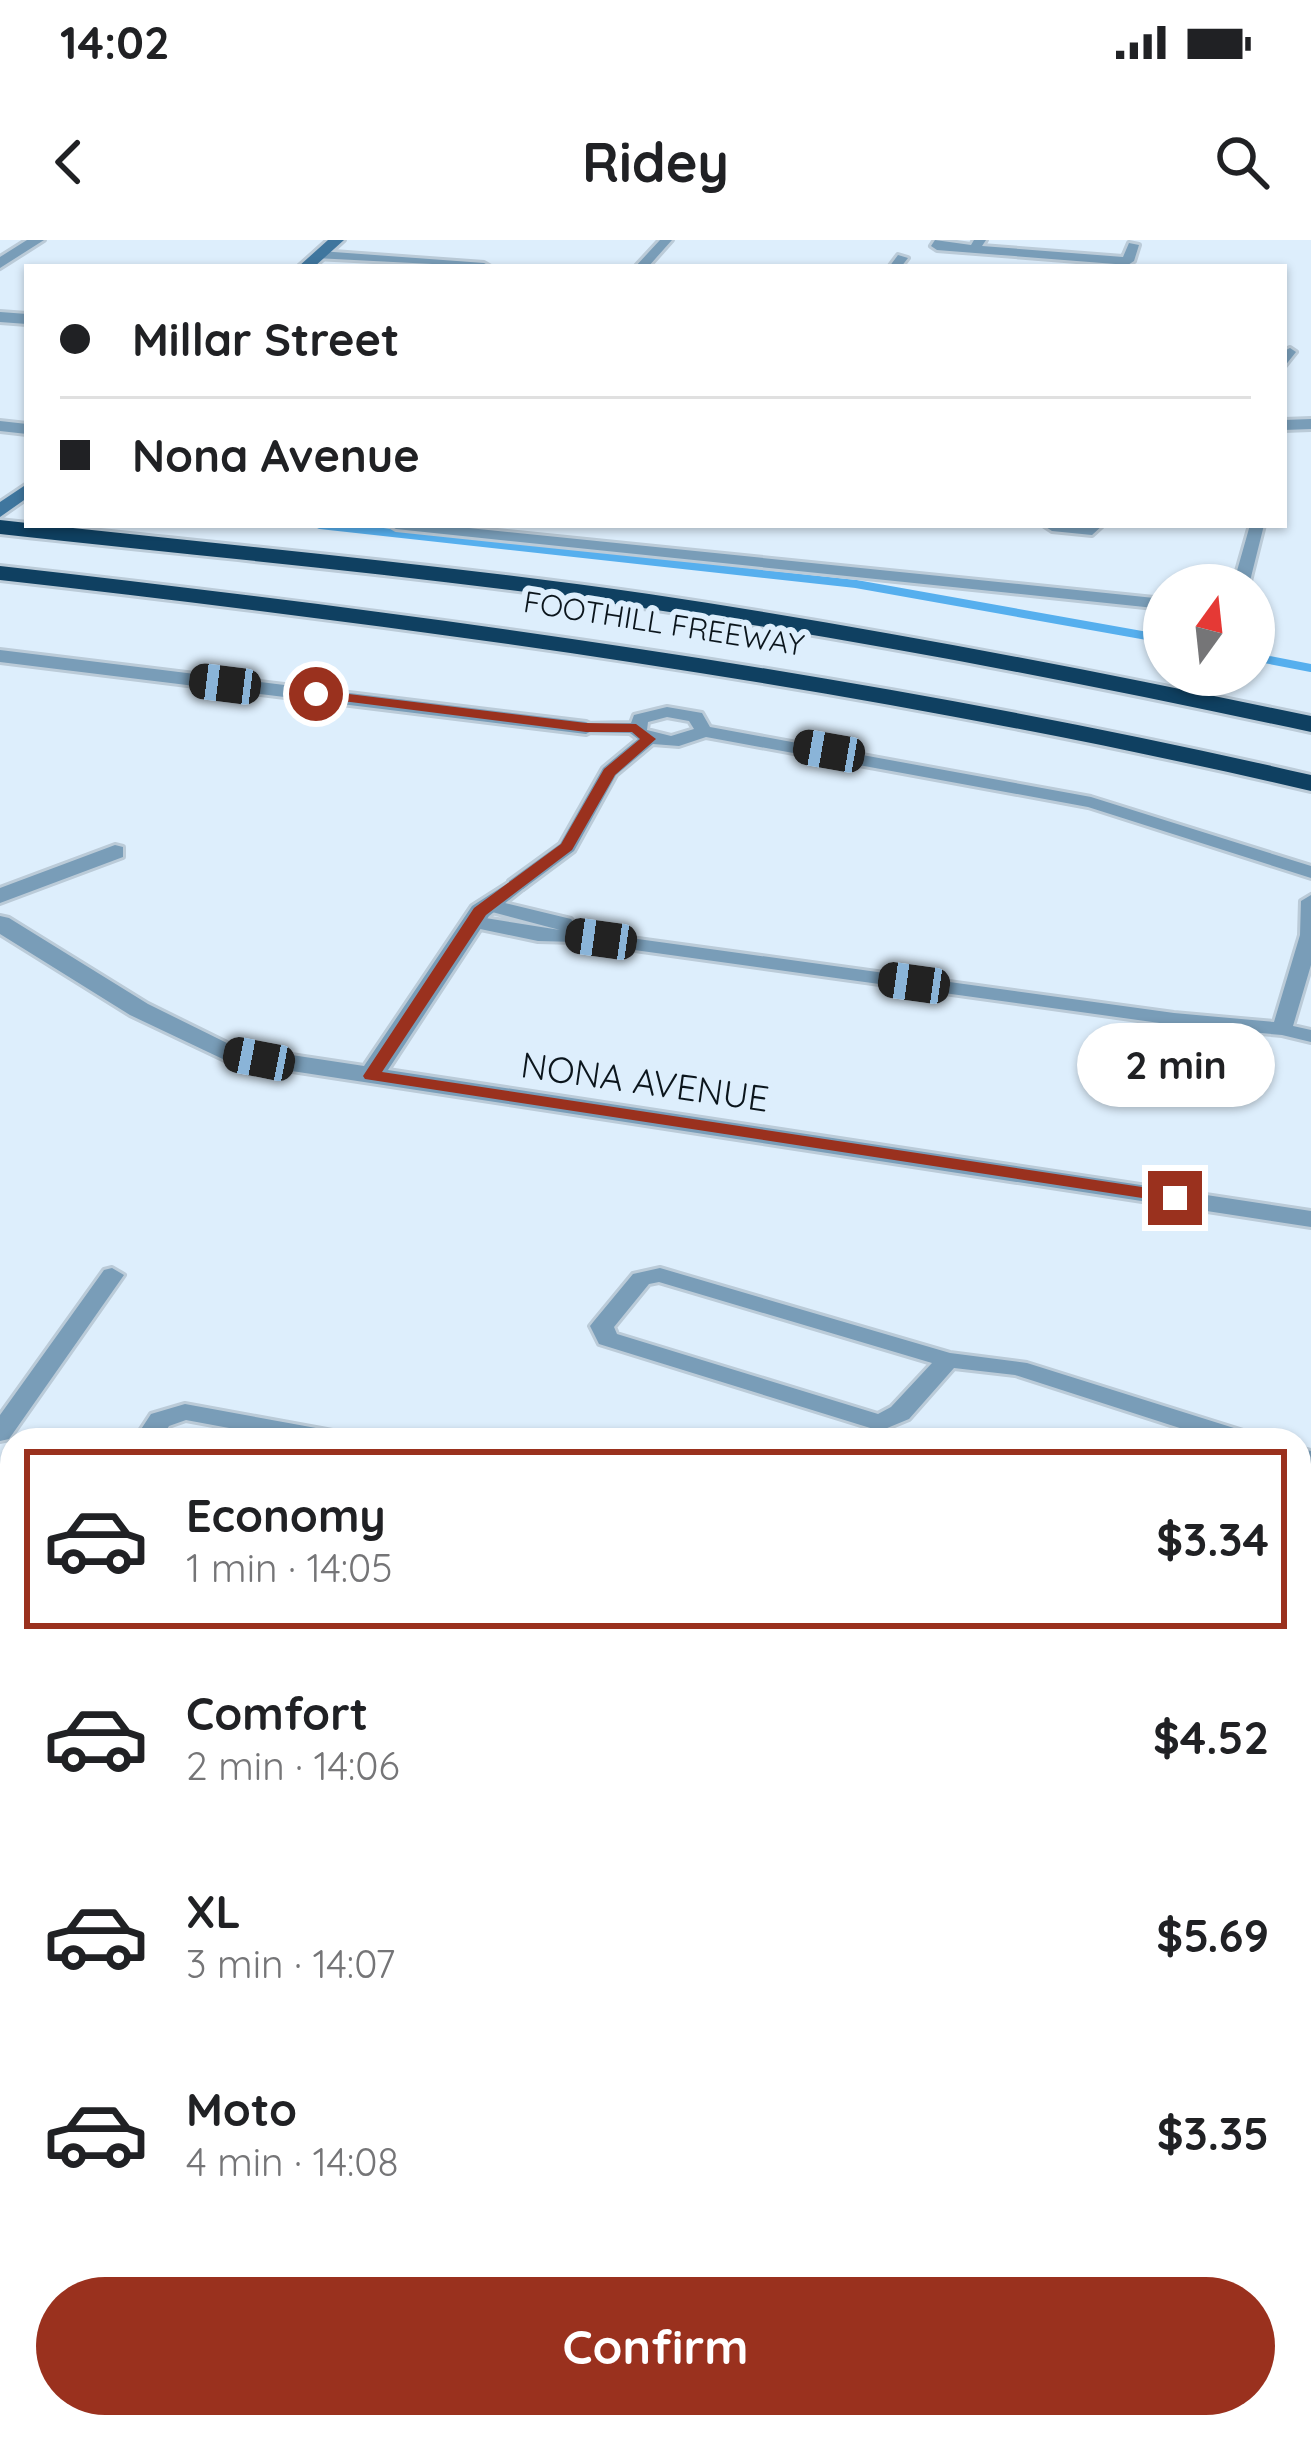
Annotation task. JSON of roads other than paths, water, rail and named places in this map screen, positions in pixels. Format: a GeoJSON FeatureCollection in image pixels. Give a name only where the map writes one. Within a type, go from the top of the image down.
{"type":"FeatureCollection","features":[{"type":"Feature","properties":{"kind":"highway","name":"FOOTHILL FREEWAY"},"geometry":{"type":"LineString","coordinates":[[0,527],[530,586],[715,612],[992,659],[1311,724]]}},
{"type":"Feature","properties":{"kind":"highway","name":"FOOTHILL FREEWAY"},"geometry":{"type":"LineString","coordinates":[[0,573],[413,620],[826,682],[1090,733],[1311,783]]}},
{"type":"Feature","properties":{"kind":"highway"},"geometry":{"type":"LineString","coordinates":[[826,682],[1311,797]]}},
{"type":"Feature","properties":{"kind":"street"},"geometry":{"type":"LineString","coordinates":[[0,265],[37,240]]}},
{"type":"Feature","properties":{"kind":"street"},"geometry":{"type":"LineString","coordinates":[[308,264],[337,240]]}},
{"type":"Feature","properties":{"kind":"street"},"geometry":{"type":"LineString","coordinates":[[320,254],[446,264]]}},
{"type":"Feature","properties":{"kind":"street"},"geometry":{"type":"LineString","coordinates":[[0,511],[23,492]]}},
{"type":"Feature","properties":{"kind":"street"},"geometry":{"type":"LineString","coordinates":[[0,656],[586,728]]}},
{"type":"Feature","properties":{"kind":"street"},"geometry":{"type":"LineString","coordinates":[[0,896],[115,852]]}},
{"type":"Feature","properties":{"kind":"street"},"geometry":{"type":"LineString","coordinates":[[371,1076],[481,913],[516,884]]}},
{"type":"Feature","properties":{"kind":"street","name":"NONA AVENUE"},"geometry":{"type":"LineString","coordinates":[[0,923],[107,994],[227,1053],[1311,1219]]}},
{"type":"Feature","properties":{"kind":"lane"},"geometry":{"type":"LineString","coordinates":[[644,264],[666,240]]}},
{"type":"Feature","properties":{"kind":"lane"},"geometry":{"type":"LineString","coordinates":[[941,240],[937,246],[977,245],[1127,261],[1133,245]]}},
{"type":"Feature","properties":{"kind":"lane"},"geometry":{"type":"LineString","coordinates":[[1074,257],[1082,240]]}},
{"type":"Feature","properties":{"kind":"lane"},"geometry":{"type":"LineString","coordinates":[[425,528],[1143,602]]}},
{"type":"Feature","properties":{"kind":"lane"},"geometry":{"type":"LineString","coordinates":[[1247,564],[1256,528]]}},
{"type":"Feature","properties":{"kind":"lane"},"geometry":{"type":"LineString","coordinates":[[516,884],[567,847],[609,772],[642,733],[647,715],[678,712],[702,722],[703,731]]}},
{"type":"Feature","properties":{"kind":"lane"},"geometry":{"type":"LineString","coordinates":[[586,728],[680,741],[703,731],[1091,802],[1311,872]]}},
{"type":"Feature","properties":{"kind":"lane"},"geometry":{"type":"LineString","coordinates":[[1282,1029],[1310,935],[1311,901]]}},
{"type":"Feature","properties":{"kind":"lane"},"geometry":{"type":"LineString","coordinates":[[481,913],[538,935],[577,936],[1311,1036]]}},
{"type":"Feature","properties":{"kind":"lane"},"geometry":{"type":"LineString","coordinates":[[4,1428],[112,1275]]}},
{"type":"Feature","properties":{"kind":"lane"},"geometry":{"type":"LineString","coordinates":[[948,1360],[900,1413],[880,1424],[607,1339],[602,1326],[641,1279],[660,1275],[948,1360],[1018,1368],[1206,1428]]}},
{"type":"Feature","properties":{"kind":"lane"},"geometry":{"type":"LineString","coordinates":[[155,1428],[160,1420],[185,1412],[272,1428]]}},
{"type":"Feature","properties":{"kind":"waterway"},"geometry":{"type":"LineString","coordinates":[[347,528],[856,584],[1143,635]]}},
{"type":"Feature","properties":{"kind":"waterway"},"geometry":{"type":"LineString","coordinates":[[1275,661],[1311,668]]}}]}
